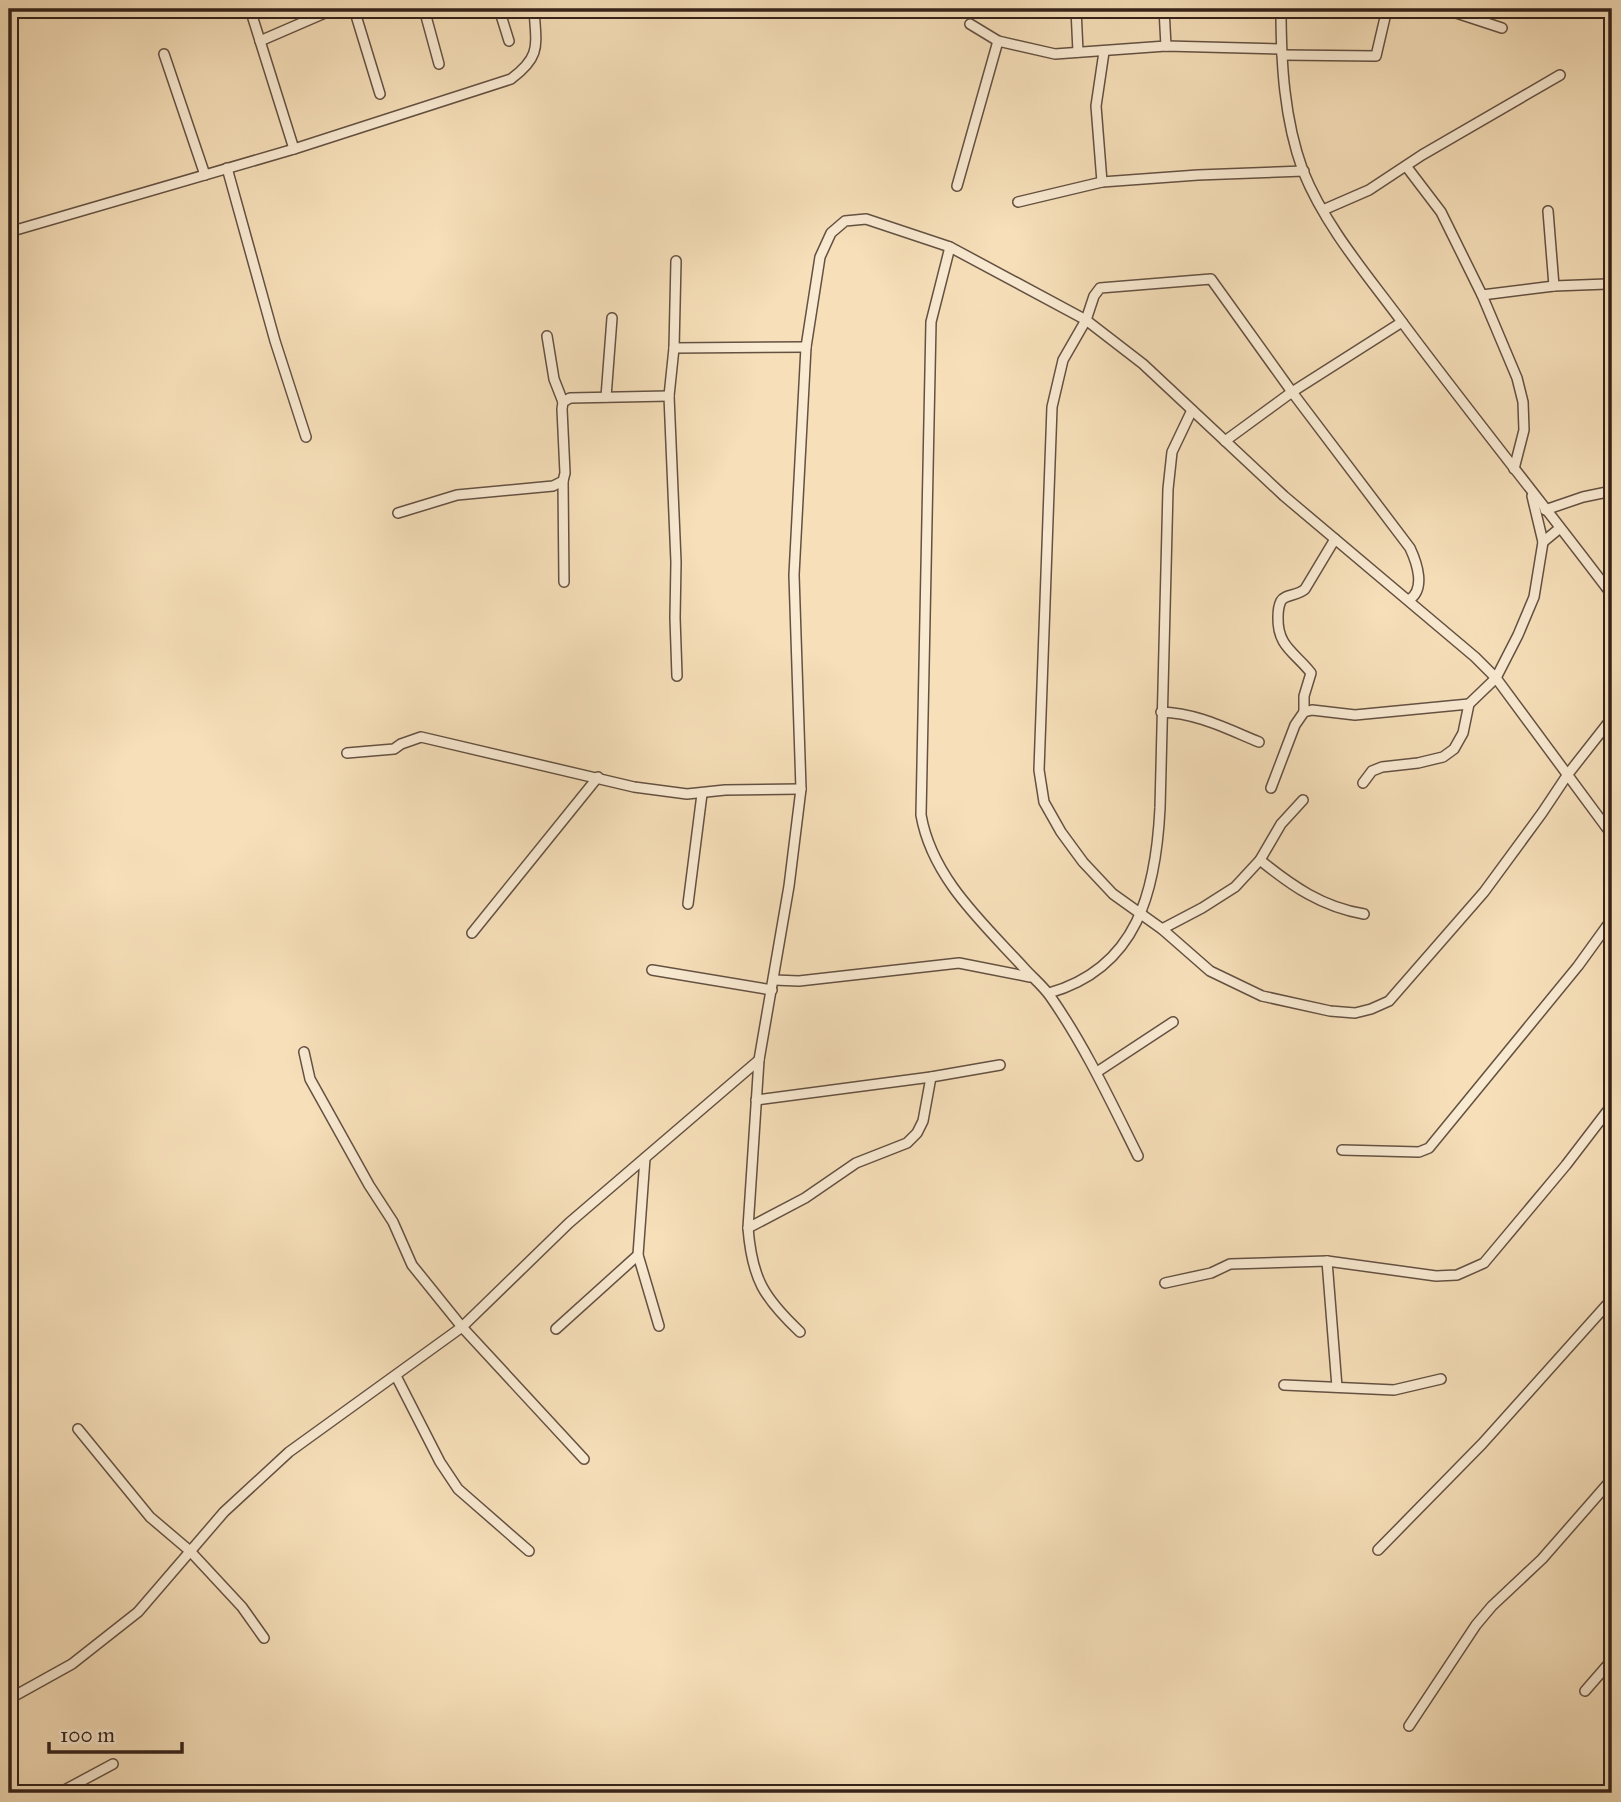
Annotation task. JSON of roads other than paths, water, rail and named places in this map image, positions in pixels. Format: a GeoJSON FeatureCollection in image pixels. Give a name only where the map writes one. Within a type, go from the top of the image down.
{"type":"FeatureCollection","features":[{"type":"Feature","properties":{"kind":"street"},"geometry":{"type":"LineString","coordinates":[[250,9],[294,149]]}},
{"type":"Feature","properties":{"kind":"street"},"geometry":{"type":"LineString","coordinates":[[260,41],[334,9]]}},
{"type":"Feature","properties":{"kind":"street"},"geometry":{"type":"LineString","coordinates":[[354,9],[380,94]]}},
{"type":"Feature","properties":{"kind":"street"},"geometry":{"type":"LineString","coordinates":[[424,9],[439,64]]}},
{"type":"Feature","properties":{"kind":"street"},"geometry":{"type":"LineString","coordinates":[[499,9],[509,41]]}},
{"type":"Feature","properties":{"kind":"street"},"geometry":{"type":"LineString","coordinates":[[9,232],[294,149],[511,79],[528,66],[536,49],[534,9]]}},
{"type":"Feature","properties":{"kind":"street"},"geometry":{"type":"LineString","coordinates":[[1076,9],[1078,52]]}},
{"type":"Feature","properties":{"kind":"street"},"geometry":{"type":"LineString","coordinates":[[1164,9],[1166,46]]}},
{"type":"Feature","properties":{"kind":"street"},"geometry":{"type":"LineString","coordinates":[[1281,9],[1285,102],[1304,171],[1323,210],[1342,242],[1531,493],[1611,591]]}},
{"type":"Feature","properties":{"kind":"street"},"geometry":{"type":"LineString","coordinates":[[970,24],[998,41],[1055,54],[1166,46],[1376,56],[1388,9]]}},
{"type":"Feature","properties":{"kind":"street"},"geometry":{"type":"LineString","coordinates":[[1444,9],[1502,28]]}},
{"type":"Feature","properties":{"kind":"street"},"geometry":{"type":"LineString","coordinates":[[957,186],[998,41]]}},
{"type":"Feature","properties":{"kind":"street"},"geometry":{"type":"LineString","coordinates":[[1101,182],[1096,106],[1104,52]]}},
{"type":"Feature","properties":{"kind":"street"},"geometry":{"type":"LineString","coordinates":[[164,54],[205,175]]}},
{"type":"Feature","properties":{"kind":"street"},"geometry":{"type":"LineString","coordinates":[[1323,210],[1369,191],[1406,166],[1560,75]]}},
{"type":"Feature","properties":{"kind":"street"},"geometry":{"type":"LineString","coordinates":[[1406,166],[1441,212],[1482,295],[1517,378],[1523,402],[1524,430],[1514,469]]}},
{"type":"Feature","properties":{"kind":"street"},"geometry":{"type":"LineString","coordinates":[[227,169],[275,341],[306,437]]}},
{"type":"Feature","properties":{"kind":"street"},"geometry":{"type":"LineString","coordinates":[[1018,202],[1101,182],[1238,172],[1304,171]]}},
{"type":"Feature","properties":{"kind":"street"},"geometry":{"type":"LineString","coordinates":[[1548,211],[1555,286]]}},
{"type":"Feature","properties":{"kind":"street"},"geometry":{"type":"LineString","coordinates":[[800,1332],[776,1309],[760,1286],[748,1228],[759,1060],[789,886],[801,789],[794,575],[806,347],[820,257],[831,233],[845,220],[866,219],[950,247],[1086,320],[1143,364],[1284,496],[1409,600],[1496,678],[1612,835]]}},
{"type":"Feature","properties":{"kind":"street"},"geometry":{"type":"LineString","coordinates":[[950,247],[931,322],[921,815],[925,838],[936,864],[955,891],[1049,993],[1097,1072],[1138,1156]]}},
{"type":"Feature","properties":{"kind":"street"},"geometry":{"type":"LineString","coordinates":[[676,261],[674,348],[669,396],[676,562],[677,676]]}},
{"type":"Feature","properties":{"kind":"street"},"geometry":{"type":"LineString","coordinates":[[1409,600],[1417,591],[1418,576],[1410,548],[1211,279],[1100,288],[1094,296],[1086,320],[1063,360],[1052,407],[1039,770],[1044,802],[1061,832],[1083,862],[1113,894],[1161,929],[1210,971],[1262,996],[1330,1011],[1355,1013],[1371,1009],[1389,1000],[1476,901],[1612,718]]}},
{"type":"Feature","properties":{"kind":"street"},"geometry":{"type":"LineString","coordinates":[[1482,295],[1555,286],[1607,284]]}},
{"type":"Feature","properties":{"kind":"street"},"geometry":{"type":"LineString","coordinates":[[606,397],[612,318]]}},
{"type":"Feature","properties":{"kind":"street"},"geometry":{"type":"LineString","coordinates":[[1225,441],[1292,392],[1402,322]]}},
{"type":"Feature","properties":{"kind":"street"},"geometry":{"type":"LineString","coordinates":[[547,336],[554,379],[563,401],[564,582]]}},
{"type":"Feature","properties":{"kind":"street"},"geometry":{"type":"LineString","coordinates":[[674,348],[806,347]]}},
{"type":"Feature","properties":{"kind":"street"},"geometry":{"type":"LineString","coordinates":[[563,401],[570,398],[669,396]]}},
{"type":"Feature","properties":{"kind":"street"},"geometry":{"type":"LineString","coordinates":[[1049,993],[1085,980],[1105,962],[1130,934],[1141,915],[1151,883],[1158,842],[1168,489],[1172,453],[1192,410]]}},
{"type":"Feature","properties":{"kind":"street"},"geometry":{"type":"LineString","coordinates":[[398,513],[457,495],[553,486],[563,481]]}},
{"type":"Feature","properties":{"kind":"street"},"geometry":{"type":"LineString","coordinates":[[1545,510],[1583,497],[1612,491]]}},
{"type":"Feature","properties":{"kind":"street"},"geometry":{"type":"LineString","coordinates":[[1363,783],[1372,771],[1382,767],[1443,757],[1454,749],[1464,733],[1469,704],[1496,678],[1534,597],[1543,542],[1531,493]]}},
{"type":"Feature","properties":{"kind":"street"},"geometry":{"type":"LineString","coordinates":[[1543,542],[1560,528]]}},
{"type":"Feature","properties":{"kind":"street"},"geometry":{"type":"LineString","coordinates":[[1271,788],[1295,725],[1304,712],[1304,696],[1311,673],[1286,647],[1278,630],[1281,601],[1287,596],[1298,595],[1305,589],[1335,539]]}},
{"type":"Feature","properties":{"kind":"street"},"geometry":{"type":"LineString","coordinates":[[1304,712],[1312,710],[1355,715],[1469,704]]}},
{"type":"Feature","properties":{"kind":"street"},"geometry":{"type":"LineString","coordinates":[[1161,712],[1201,718],[1259,742]]}},
{"type":"Feature","properties":{"kind":"street"},"geometry":{"type":"LineString","coordinates":[[346,753],[394,749],[421,737],[634,787],[702,793],[801,789]]}},
{"type":"Feature","properties":{"kind":"street"},"geometry":{"type":"LineString","coordinates":[[472,933],[598,777]]}},
{"type":"Feature","properties":{"kind":"street"},"geometry":{"type":"LineString","coordinates":[[688,904],[702,793]]}},
{"type":"Feature","properties":{"kind":"street"},"geometry":{"type":"LineString","coordinates":[[1161,929],[1235,887],[1260,860],[1282,824],[1303,800]]}},
{"type":"Feature","properties":{"kind":"street"},"geometry":{"type":"LineString","coordinates":[[1260,860],[1321,902],[1364,914]]}},
{"type":"Feature","properties":{"kind":"street"},"geometry":{"type":"LineString","coordinates":[[1342,1150],[1419,1152],[1429,1148],[1570,976],[1612,919]]}},
{"type":"Feature","properties":{"kind":"street"},"geometry":{"type":"LineString","coordinates":[[774,980],[799,981],[959,963],[1032,977]]}},
{"type":"Feature","properties":{"kind":"street"},"geometry":{"type":"LineString","coordinates":[[652,970],[772,990]]}},
{"type":"Feature","properties":{"kind":"street"},"geometry":{"type":"LineString","coordinates":[[1097,1072],[1173,1022]]}},
{"type":"Feature","properties":{"kind":"street"},"geometry":{"type":"LineString","coordinates":[[304,1052],[310,1079],[393,1223],[412,1265],[462,1327],[584,1459]]}},
{"type":"Feature","properties":{"kind":"street"},"geometry":{"type":"LineString","coordinates":[[9,1699],[72,1664],[138,1612],[224,1512],[289,1452],[462,1327],[569,1223],[759,1060]]}},
{"type":"Feature","properties":{"kind":"street"},"geometry":{"type":"LineString","coordinates":[[756,1100],[1000,1065]]}},
{"type":"Feature","properties":{"kind":"street"},"geometry":{"type":"LineString","coordinates":[[748,1228],[805,1198],[856,1163],[907,1143],[917,1133],[923,1121],[931,1077]]}},
{"type":"Feature","properties":{"kind":"street"},"geometry":{"type":"LineString","coordinates":[[1164,1283],[1211,1273],[1230,1265],[1326,1261],[1436,1276],[1457,1275],[1483,1263],[1566,1165],[1612,1105]]}},
{"type":"Feature","properties":{"kind":"street"},"geometry":{"type":"LineString","coordinates":[[645,1158],[638,1255],[659,1326]]}},
{"type":"Feature","properties":{"kind":"street"},"geometry":{"type":"LineString","coordinates":[[556,1329],[638,1255]]}},
{"type":"Feature","properties":{"kind":"street"},"geometry":{"type":"LineString","coordinates":[[1326,1261],[1337,1387]]}},
{"type":"Feature","properties":{"kind":"street"},"geometry":{"type":"LineString","coordinates":[[1378,1550],[1482,1444],[1612,1299]]}},
{"type":"Feature","properties":{"kind":"street"},"geometry":{"type":"LineString","coordinates":[[396,1376],[440,1462],[458,1489],[530,1550]]}},
{"type":"Feature","properties":{"kind":"street"},"geometry":{"type":"LineString","coordinates":[[1284,1385],[1401,1389],[1441,1379]]}},
{"type":"Feature","properties":{"kind":"street"},"geometry":{"type":"LineString","coordinates":[[78,1429],[150,1517],[190,1551],[242,1607],[264,1638]]}},
{"type":"Feature","properties":{"kind":"street"},"geometry":{"type":"LineString","coordinates":[[1409,1726],[1476,1625],[1542,1559],[1612,1479]]}},
{"type":"Feature","properties":{"kind":"street"},"geometry":{"type":"LineString","coordinates":[[1586,1691],[1612,1660]]}},
{"type":"Feature","properties":{"kind":"street"},"geometry":{"type":"LineString","coordinates":[[59,1793],[113,1764]]}}]}
